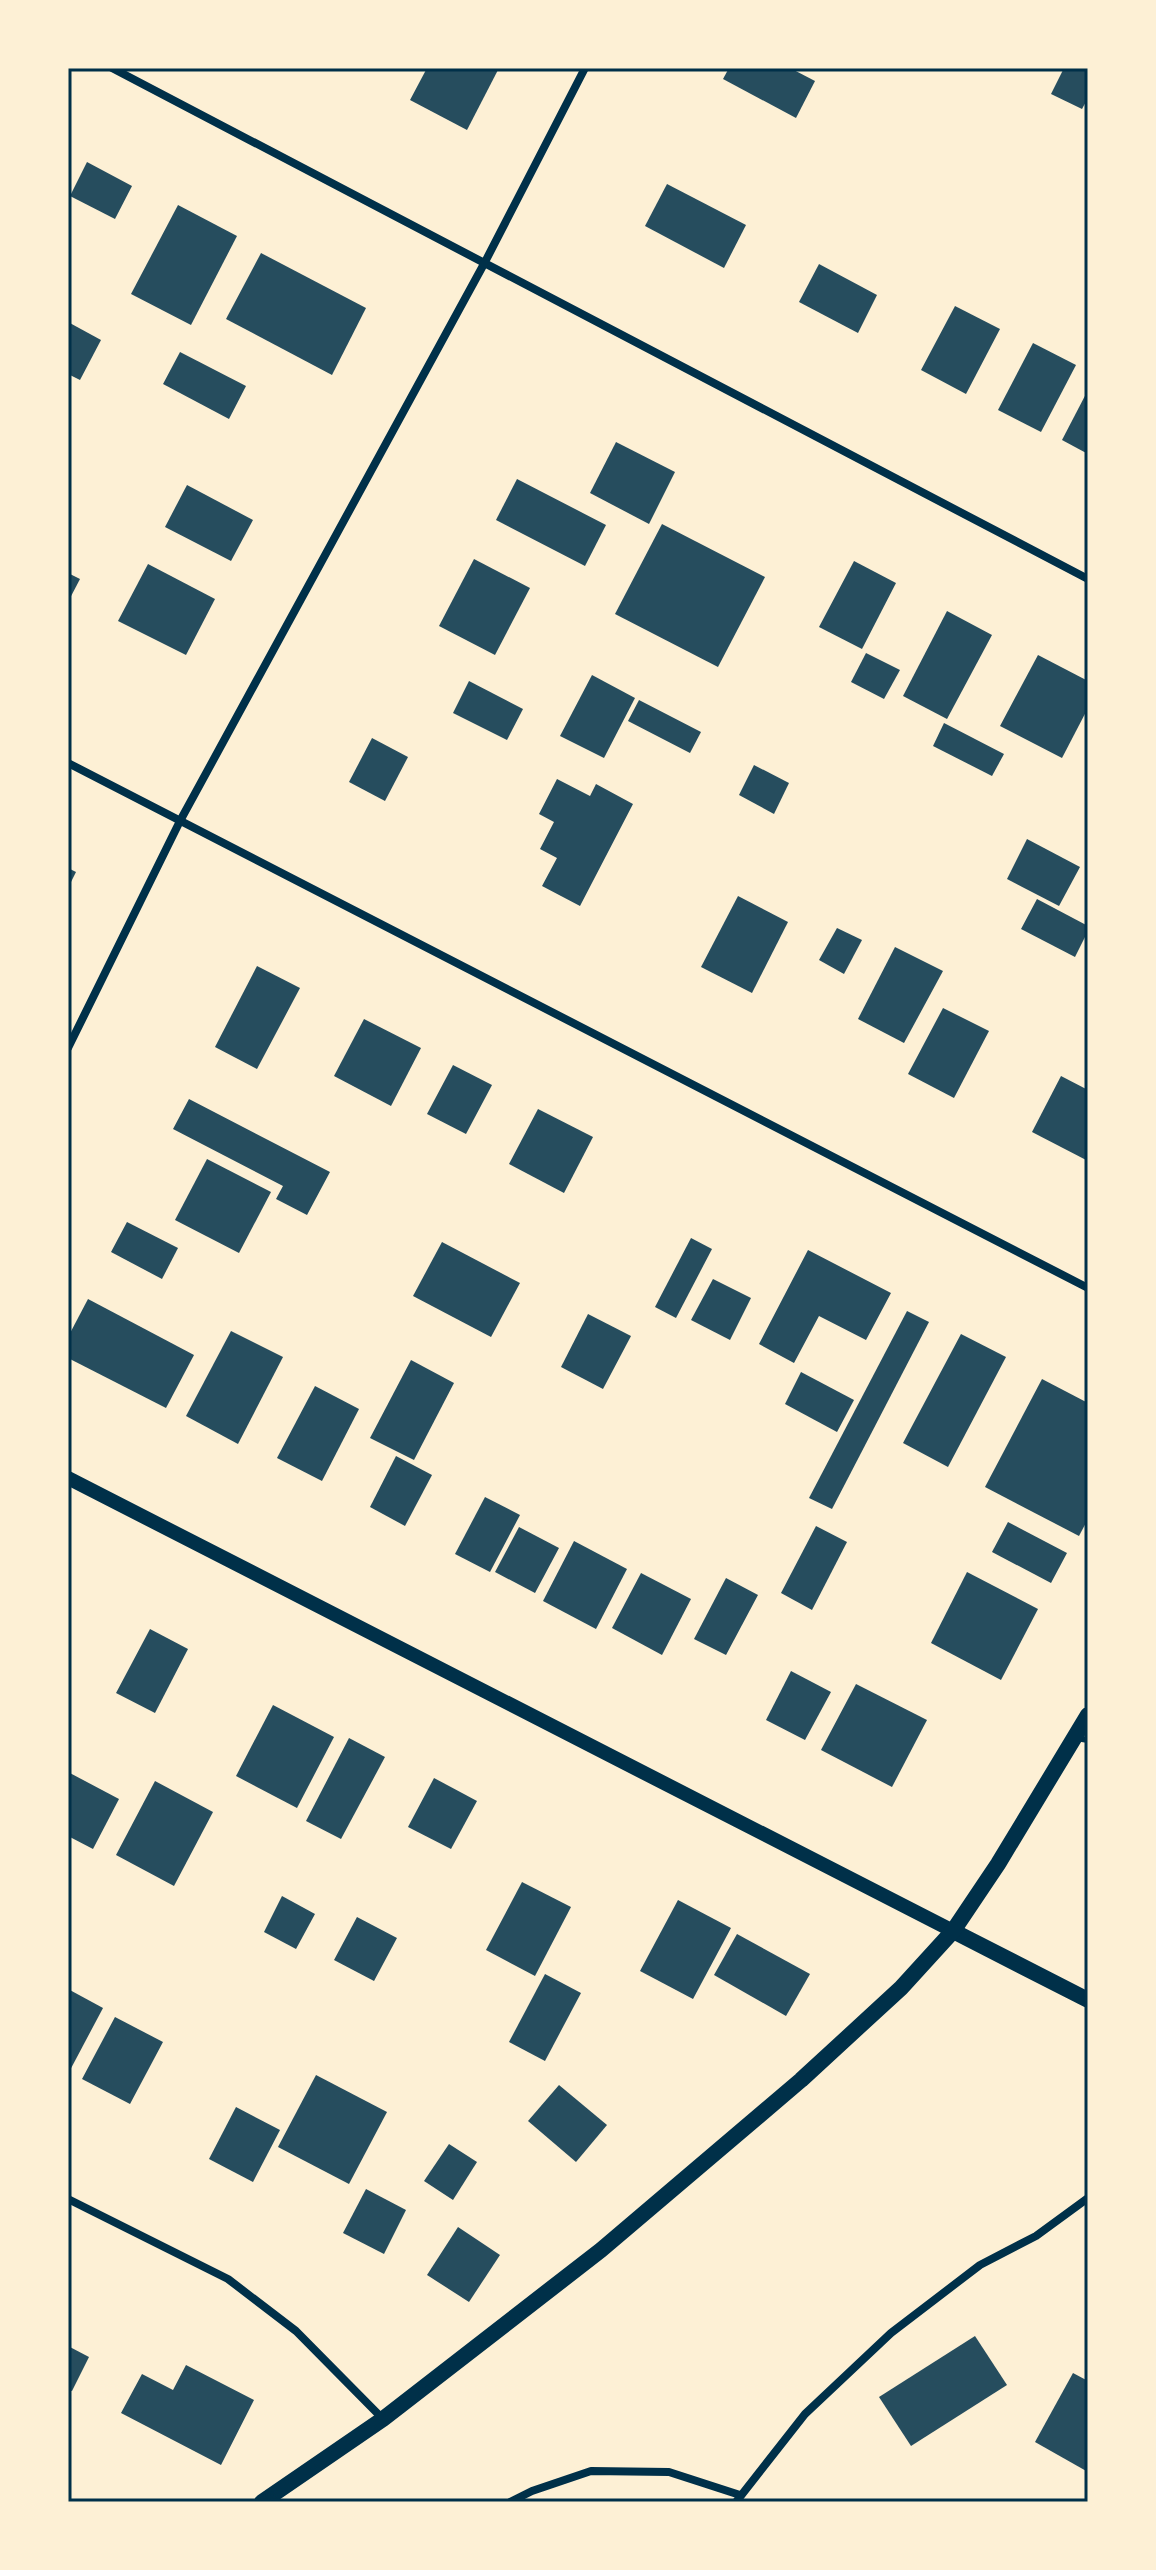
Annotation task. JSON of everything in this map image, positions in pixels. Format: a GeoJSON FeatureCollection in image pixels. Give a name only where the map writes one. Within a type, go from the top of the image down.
{"type":"FeatureCollection","features":[{"type":"Feature","properties":{"kind":"main road"},"geometry":{"type":"LineString","coordinates":[[262,2502],[383,2419],[601,2250],[901,1988],[953,1931],[1082,1739],[1088,1715]]}},
{"type":"Feature","properties":{"kind":"main road"},"geometry":{"type":"LineString","coordinates":[[953,1931],[1088,2000]]}},
{"type":"Feature","properties":{"kind":"street"},"geometry":{"type":"LineString","coordinates":[[112,68],[1088,579]]}},
{"type":"Feature","properties":{"kind":"street"},"geometry":{"type":"LineString","coordinates":[[68,1048],[180,821],[485,262],[585,68]]}},
{"type":"Feature","properties":{"kind":"street"},"geometry":{"type":"LineString","coordinates":[[68,763],[1088,1288]]}},
{"type":"Feature","properties":{"kind":"street"},"geometry":{"type":"LineString","coordinates":[[68,1478],[953,1931]]}},
{"type":"Feature","properties":{"kind":"street"},"geometry":{"type":"LineString","coordinates":[[510,2502],[532,2491],[591,2471],[669,2472],[738,2499],[805,2414],[891,2333],[980,2265],[1036,2236],[1088,2198]]}},
{"type":"Feature","properties":{"kind":"street"},"geometry":{"type":"LineString","coordinates":[[68,2199],[228,2279],[296,2331],[383,2419]]}},
{"type":"Feature","properties":{"kind":"building"},"geometry":{"type":"Polygon","coordinates":[[[427,68],[499,68],[467,130],[410,100],[427,68]]]}},
{"type":"Feature","properties":{"kind":"building"},"geometry":{"type":"Polygon","coordinates":[[[729,68],[790,68],[815,81],[796,118],[723,79],[729,68]]]}},
{"type":"Feature","properties":{"kind":"building"},"geometry":{"type":"Polygon","coordinates":[[[1064,68],[1088,68],[1088,98],[1082,109],[1051,94],[1064,68]]]}},
{"type":"Feature","properties":{"kind":"building"},"geometry":{"type":"Polygon","coordinates":[[[87,162],[132,186],[115,219],[70,196],[87,162]]]}},
{"type":"Feature","properties":{"kind":"building"},"geometry":{"type":"Polygon","coordinates":[[[667,184],[746,225],[724,268],[645,226],[667,184]]]}},
{"type":"Feature","properties":{"kind":"building"},"geometry":{"type":"Polygon","coordinates":[[[178,205],[237,236],[191,325],[131,294],[178,205]]]}},
{"type":"Feature","properties":{"kind":"building"},"geometry":{"type":"Polygon","coordinates":[[[261,253],[366,308],[332,375],[226,319],[261,253]]]}},
{"type":"Feature","properties":{"kind":"building"},"geometry":{"type":"Polygon","coordinates":[[[819,264],[877,295],[858,333],[799,302],[819,264]]]}},
{"type":"Feature","properties":{"kind":"building"},"geometry":{"type":"Polygon","coordinates":[[[955,306],[1000,329],[966,394],[921,370],[955,306]]]}},
{"type":"Feature","properties":{"kind":"building"},"geometry":{"type":"Polygon","coordinates":[[[68,322],[101,340],[80,380],[68,374],[68,322]]]}},
{"type":"Feature","properties":{"kind":"building"},"geometry":{"type":"Polygon","coordinates":[[[1033,343],[1076,365],[1041,432],[998,410],[1033,343]]]}},
{"type":"Feature","properties":{"kind":"building"},"geometry":{"type":"Polygon","coordinates":[[[180,352],[246,386],[229,419],[163,384],[180,352]]]}},
{"type":"Feature","properties":{"kind":"building"},"geometry":{"type":"Polygon","coordinates":[[[1088,390],[1088,454],[1062,440],[1088,390]]]}},
{"type":"Feature","properties":{"kind":"building"},"geometry":{"type":"Polygon","coordinates":[[[616,442],[675,472],[649,524],[590,493],[616,442]]]}},
{"type":"Feature","properties":{"kind":"building"},"geometry":{"type":"Polygon","coordinates":[[[517,479],[606,525],[585,566],[496,520],[517,479]]]}},
{"type":"Feature","properties":{"kind":"building"},"geometry":{"type":"Polygon","coordinates":[[[187,485],[253,520],[231,561],[165,527],[187,485]]]}},
{"type":"Feature","properties":{"kind":"building"},"geometry":{"type":"Polygon","coordinates":[[[662,524],[765,577],[718,667],[615,614],[662,524]]]}},
{"type":"Feature","properties":{"kind":"building"},"geometry":{"type":"Polygon","coordinates":[[[474,559],[530,588],[495,655],[439,626],[474,559]]]}},
{"type":"Feature","properties":{"kind":"building"},"geometry":{"type":"Polygon","coordinates":[[[854,561],[896,583],[862,649],[819,627],[854,561]]]}},
{"type":"Feature","properties":{"kind":"building"},"geometry":{"type":"Polygon","coordinates":[[[148,564],[215,599],[186,655],[118,621],[148,564]]]}},
{"type":"Feature","properties":{"kind":"building"},"geometry":{"type":"Polygon","coordinates":[[[68,573],[80,579],[68,602],[68,573]]]}},
{"type":"Feature","properties":{"kind":"building"},"geometry":{"type":"Polygon","coordinates":[[[947,611],[992,635],[947,719],[903,696],[947,611]]]}},
{"type":"Feature","properties":{"kind":"building"},"geometry":{"type":"Polygon","coordinates":[[[866,653],[900,670],[884,699],[851,682],[866,653]]]}},
{"type":"Feature","properties":{"kind":"building"},"geometry":{"type":"Polygon","coordinates":[[[1038,655],[1088,681],[1088,708],[1062,758],[1000,726],[1038,655]]]}},
{"type":"Feature","properties":{"kind":"building"},"geometry":{"type":"Polygon","coordinates":[[[592,675],[635,698],[604,758],[560,736],[592,675]]]}},
{"type":"Feature","properties":{"kind":"building"},"geometry":{"type":"Polygon","coordinates":[[[469,681],[523,709],[507,740],[453,713],[469,681]]]}},
{"type":"Feature","properties":{"kind":"building"},"geometry":{"type":"Polygon","coordinates":[[[639,700],[701,732],[690,753],[628,721],[639,700]]]}},
{"type":"Feature","properties":{"kind":"building"},"geometry":{"type":"Polygon","coordinates":[[[944,723],[1004,754],[992,776],[933,746],[944,723]]]}},
{"type":"Feature","properties":{"kind":"building"},"geometry":{"type":"Polygon","coordinates":[[[372,738],[408,757],[385,801],[349,782],[372,738]]]}},
{"type":"Feature","properties":{"kind":"building"},"geometry":{"type":"Polygon","coordinates":[[[754,765],[789,783],[774,814],[739,795],[754,765]]]}},
{"type":"Feature","properties":{"kind":"building"},"geometry":{"type":"Polygon","coordinates":[[[557,779],[590,796],[596,784],[633,804],[580,906],[542,886],[557,858],[540,849],[554,822],[539,814],[557,779]]]}},
{"type":"Feature","properties":{"kind":"building"},"geometry":{"type":"Polygon","coordinates":[[[1027,839],[1080,867],[1059,906],[1007,879],[1027,839]]]}},
{"type":"Feature","properties":{"kind":"building"},"geometry":{"type":"Polygon","coordinates":[[[68,868],[76,872],[68,888],[68,868]]]}},
{"type":"Feature","properties":{"kind":"building"},"geometry":{"type":"Polygon","coordinates":[[[738,896],[788,922],[752,993],[701,967],[738,896]]]}},
{"type":"Feature","properties":{"kind":"building"},"geometry":{"type":"Polygon","coordinates":[[[1037,899],[1088,926],[1075,957],[1021,929],[1037,899]]]}},
{"type":"Feature","properties":{"kind":"building"},"geometry":{"type":"Polygon","coordinates":[[[837,928],[862,940],[844,974],[819,960],[837,928]]]}},
{"type":"Feature","properties":{"kind":"building"},"geometry":{"type":"Polygon","coordinates":[[[895,947],[943,971],[904,1043],[858,1019],[895,947]]]}},
{"type":"Feature","properties":{"kind":"building"},"geometry":{"type":"Polygon","coordinates":[[[257,966],[300,988],[257,1069],[215,1047],[257,966]]]}},
{"type":"Feature","properties":{"kind":"building"},"geometry":{"type":"Polygon","coordinates":[[[943,1008],[989,1031],[954,1098],[908,1074],[943,1008]]]}},
{"type":"Feature","properties":{"kind":"building"},"geometry":{"type":"Polygon","coordinates":[[[364,1019],[421,1048],[391,1106],[334,1076],[364,1019]]]}},
{"type":"Feature","properties":{"kind":"building"},"geometry":{"type":"Polygon","coordinates":[[[453,1065],[492,1085],[466,1134],[427,1114],[453,1065]]]}},
{"type":"Feature","properties":{"kind":"building"},"geometry":{"type":"Polygon","coordinates":[[[1061,1076],[1088,1090],[1088,1161],[1032,1132],[1061,1076]]]}},
{"type":"Feature","properties":{"kind":"building"},"geometry":{"type":"Polygon","coordinates":[[[189,1099],[330,1172],[307,1215],[276,1199],[283,1186],[173,1129],[189,1099]]]}},
{"type":"Feature","properties":{"kind":"building"},"geometry":{"type":"Polygon","coordinates":[[[538,1109],[593,1137],[564,1193],[509,1164],[538,1109]]]}},
{"type":"Feature","properties":{"kind":"building"},"geometry":{"type":"Polygon","coordinates":[[[207,1159],[271,1192],[239,1253],[175,1220],[207,1159]]]}},
{"type":"Feature","properties":{"kind":"building"},"geometry":{"type":"Polygon","coordinates":[[[127,1222],[178,1248],[162,1279],[111,1252],[127,1222]]]}},
{"type":"Feature","properties":{"kind":"building"},"geometry":{"type":"Polygon","coordinates":[[[691,1238],[712,1249],[676,1318],[655,1307],[691,1238]]]}},
{"type":"Feature","properties":{"kind":"building"},"geometry":{"type":"Polygon","coordinates":[[[442,1242],[520,1283],[491,1337],[413,1296],[442,1242]]]}},
{"type":"Feature","properties":{"kind":"building"},"geometry":{"type":"Polygon","coordinates":[[[808,1250],[891,1293],[866,1340],[819,1316],[794,1363],[759,1344],[808,1250]]]}},
{"type":"Feature","properties":{"kind":"building"},"geometry":{"type":"Polygon","coordinates":[[[713,1279],[751,1298],[730,1340],[691,1320],[713,1279]]]}},
{"type":"Feature","properties":{"kind":"building"},"geometry":{"type":"Polygon","coordinates":[[[88,1299],[194,1355],[166,1408],[68,1358],[68,1337],[88,1299]]]}},
{"type":"Feature","properties":{"kind":"building"},"geometry":{"type":"Polygon","coordinates":[[[907,1311],[929,1322],[832,1509],[809,1498],[907,1311]]]}},
{"type":"Feature","properties":{"kind":"building"},"geometry":{"type":"Polygon","coordinates":[[[588,1314],[631,1336],[603,1389],[561,1367],[588,1314]]]}},
{"type":"Feature","properties":{"kind":"building"},"geometry":{"type":"Polygon","coordinates":[[[231,1331],[283,1357],[238,1444],[186,1416],[231,1331]]]}},
{"type":"Feature","properties":{"kind":"building"},"geometry":{"type":"Polygon","coordinates":[[[961,1334],[1006,1357],[948,1467],[903,1443],[961,1334]]]}},
{"type":"Feature","properties":{"kind":"building"},"geometry":{"type":"Polygon","coordinates":[[[411,1360],[454,1383],[414,1460],[370,1438],[411,1360]]]}},
{"type":"Feature","properties":{"kind":"building"},"geometry":{"type":"Polygon","coordinates":[[[801,1372],[854,1400],[837,1432],[785,1404],[801,1372]]]}},
{"type":"Feature","properties":{"kind":"building"},"geometry":{"type":"Polygon","coordinates":[[[1042,1379],[1088,1403],[1088,1519],[1079,1536],[985,1487],[1042,1379]]]}},
{"type":"Feature","properties":{"kind":"building"},"geometry":{"type":"Polygon","coordinates":[[[315,1386],[359,1409],[322,1481],[277,1458],[315,1386]]]}},
{"type":"Feature","properties":{"kind":"building"},"geometry":{"type":"Polygon","coordinates":[[[396,1456],[432,1475],[405,1526],[370,1507],[396,1456]]]}},
{"type":"Feature","properties":{"kind":"building"},"geometry":{"type":"Polygon","coordinates":[[[485,1497],[520,1515],[490,1572],[455,1554],[485,1497]]]}},
{"type":"Feature","properties":{"kind":"building"},"geometry":{"type":"Polygon","coordinates":[[[1008,1522],[1067,1553],[1051,1583],[992,1552],[1008,1522]]]}},
{"type":"Feature","properties":{"kind":"building"},"geometry":{"type":"Polygon","coordinates":[[[816,1526],[847,1542],[812,1610],[781,1593],[816,1526]]]}},
{"type":"Feature","properties":{"kind":"building"},"geometry":{"type":"Polygon","coordinates":[[[519,1527],[559,1548],[535,1593],[495,1572],[519,1527]]]}},
{"type":"Feature","properties":{"kind":"building"},"geometry":{"type":"Polygon","coordinates":[[[574,1541],[627,1569],[596,1629],[543,1601],[574,1541]]]}},
{"type":"Feature","properties":{"kind":"building"},"geometry":{"type":"Polygon","coordinates":[[[967,1572],[1038,1609],[1001,1680],[931,1643],[967,1572]]]}},
{"type":"Feature","properties":{"kind":"building"},"geometry":{"type":"Polygon","coordinates":[[[641,1573],[691,1599],[662,1655],[612,1628],[641,1573]]]}},
{"type":"Feature","properties":{"kind":"building"},"geometry":{"type":"Polygon","coordinates":[[[726,1578],[758,1595],[726,1655],[694,1639],[726,1578]]]}},
{"type":"Feature","properties":{"kind":"building"},"geometry":{"type":"Polygon","coordinates":[[[150,1629],[188,1649],[155,1713],[116,1693],[150,1629]]]}},
{"type":"Feature","properties":{"kind":"building"},"geometry":{"type":"Polygon","coordinates":[[[791,1671],[831,1692],[805,1740],[766,1720],[791,1671]]]}},
{"type":"Feature","properties":{"kind":"building"},"geometry":{"type":"Polygon","coordinates":[[[856,1684],[927,1720],[892,1787],[821,1750],[856,1684]]]}},
{"type":"Feature","properties":{"kind":"building"},"geometry":{"type":"Polygon","coordinates":[[[273,1705],[334,1737],[297,1808],[236,1776],[273,1705]]]}},
{"type":"Feature","properties":{"kind":"building"},"geometry":{"type":"Polygon","coordinates":[[[349,1738],[385,1757],[341,1839],[306,1821],[349,1738]]]}},
{"type":"Feature","properties":{"kind":"building"},"geometry":{"type":"Polygon","coordinates":[[[68,1772],[119,1799],[93,1849],[68,1836],[68,1772]]]}},
{"type":"Feature","properties":{"kind":"building"},"geometry":{"type":"Polygon","coordinates":[[[434,1778],[477,1801],[451,1849],[408,1827],[434,1778]]]}},
{"type":"Feature","properties":{"kind":"building"},"geometry":{"type":"Polygon","coordinates":[[[155,1781],[213,1812],[174,1886],[116,1855],[155,1781]]]}},
{"type":"Feature","properties":{"kind":"building"},"geometry":{"type":"Polygon","coordinates":[[[522,1882],[571,1907],[535,1976],[486,1950],[522,1882]]]}},
{"type":"Feature","properties":{"kind":"building"},"geometry":{"type":"Polygon","coordinates":[[[282,1896],[315,1914],[296,1949],[264,1932],[282,1896]]]}},
{"type":"Feature","properties":{"kind":"building"},"geometry":{"type":"Polygon","coordinates":[[[678,1900],[731,1928],[693,1999],[640,1971],[678,1900]]]}},
{"type":"Feature","properties":{"kind":"building"},"geometry":{"type":"Polygon","coordinates":[[[357,1917],[397,1938],[374,1981],[334,1960],[357,1917]]]}},
{"type":"Feature","properties":{"kind":"building"},"geometry":{"type":"Polygon","coordinates":[[[737,1934],[810,1974],[786,2016],[714,1975],[737,1934]]]}},
{"type":"Feature","properties":{"kind":"building"},"geometry":{"type":"Polygon","coordinates":[[[545,1974],[581,1993],[545,2061],[509,2042],[545,1974]]]}},
{"type":"Feature","properties":{"kind":"building"},"geometry":{"type":"Polygon","coordinates":[[[68,1989],[103,2008],[68,2074],[68,1989]]]}},
{"type":"Feature","properties":{"kind":"building"},"geometry":{"type":"Polygon","coordinates":[[[115,2017],[163,2042],[130,2104],[82,2079],[115,2017]]]}},
{"type":"Feature","properties":{"kind":"building"},"geometry":{"type":"Polygon","coordinates":[[[316,2075],[387,2112],[349,2184],[278,2147],[316,2075]]]}},
{"type":"Feature","properties":{"kind":"building"},"geometry":{"type":"Polygon","coordinates":[[[559,2085],[607,2125],[576,2162],[528,2121],[559,2085]]]}},
{"type":"Feature","properties":{"kind":"building"},"geometry":{"type":"Polygon","coordinates":[[[236,2107],[280,2130],[253,2182],[209,2159],[236,2107]]]}},
{"type":"Feature","properties":{"kind":"building"},"geometry":{"type":"Polygon","coordinates":[[[449,2144],[477,2162],[453,2200],[424,2181],[449,2144]]]}},
{"type":"Feature","properties":{"kind":"building"},"geometry":{"type":"Polygon","coordinates":[[[366,2189],[406,2210],[384,2254],[343,2233],[366,2189]]]}},
{"type":"Feature","properties":{"kind":"building"},"geometry":{"type":"Polygon","coordinates":[[[458,2227],[500,2255],[469,2302],[427,2275],[458,2227]]]}},
{"type":"Feature","properties":{"kind":"building"},"geometry":{"type":"Polygon","coordinates":[[[975,2336],[1007,2385],[911,2446],[879,2397],[975,2336]]]}},
{"type":"Feature","properties":{"kind":"building"},"geometry":{"type":"Polygon","coordinates":[[[68,2346],[89,2357],[72,2391],[68,2390],[68,2346]]]}},
{"type":"Feature","properties":{"kind":"building"},"geometry":{"type":"Polygon","coordinates":[[[186,2365],[254,2400],[221,2465],[121,2413],[142,2374],[173,2390],[186,2365]]]}},
{"type":"Feature","properties":{"kind":"building"},"geometry":{"type":"Polygon","coordinates":[[[1073,2373],[1088,2381],[1088,2472],[1035,2442],[1073,2373]]]}}]}
